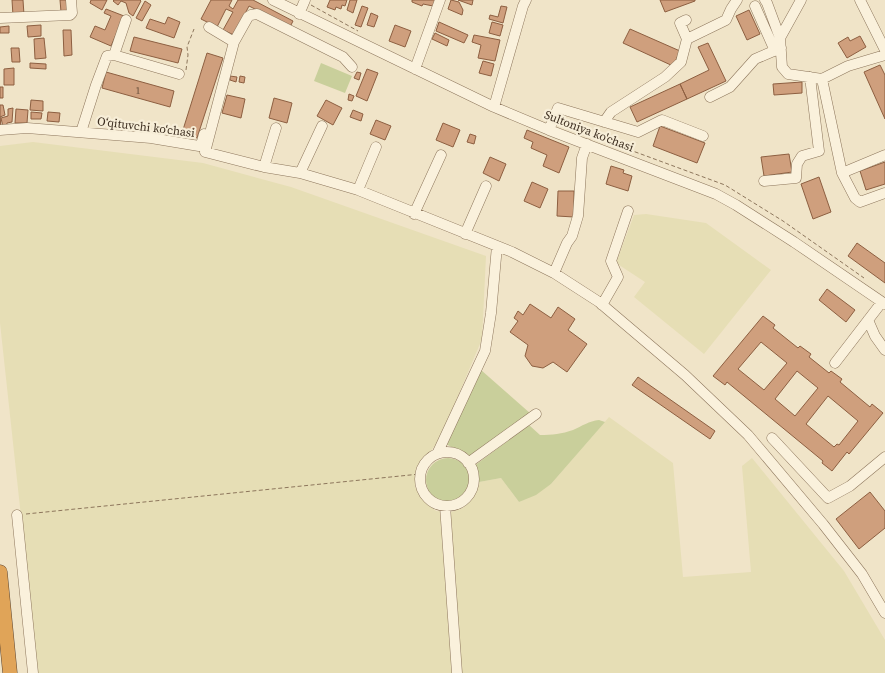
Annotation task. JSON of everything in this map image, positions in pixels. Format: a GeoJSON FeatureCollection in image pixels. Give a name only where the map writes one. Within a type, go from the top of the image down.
{"type":"FeatureCollection","features":[{"type":"Feature","properties":{"kind":"highway"},"geometry":{"type":"LineString","coordinates":[[0,572],[10,673]]}},
{"type":"Feature","properties":{"kind":"street"},"geometry":{"type":"LineString","coordinates":[[0,18],[70,15],[72,13],[71,0]]}},
{"type":"Feature","properties":{"kind":"street","name":"Sultoniya ko'chasi"},"geometry":{"type":"LineString","coordinates":[[273,0],[494,106],[549,130],[695,184],[726,199],[883,303]]}},
{"type":"Feature","properties":{"kind":"street"},"geometry":{"type":"LineString","coordinates":[[299,14],[305,0]]}},
{"type":"Feature","properties":{"kind":"street"},"geometry":{"type":"LineString","coordinates":[[415,69],[440,0]]}},
{"type":"Feature","properties":{"kind":"street"},"geometry":{"type":"LineString","coordinates":[[494,106],[522,6],[526,0]]}},
{"type":"Feature","properties":{"kind":"street"},"geometry":{"type":"LineString","coordinates":[[688,38],[726,20],[737,0]]}},
{"type":"Feature","properties":{"kind":"street"},"geometry":{"type":"LineString","coordinates":[[765,0],[779,46],[782,68],[788,74],[822,79],[848,66],[885,55]]}},
{"type":"Feature","properties":{"kind":"street"},"geometry":{"type":"LineString","coordinates":[[710,97],[730,87],[755,59],[779,46],[801,0]]}},
{"type":"Feature","properties":{"kind":"street"},"geometry":{"type":"LineString","coordinates":[[860,0],[885,50]]}},
{"type":"Feature","properties":{"kind":"street"},"geometry":{"type":"LineString","coordinates":[[755,6],[779,46]]}},
{"type":"Feature","properties":{"kind":"street"},"geometry":{"type":"LineString","coordinates":[[352,67],[343,57],[257,14],[251,14],[234,42],[204,152],[264,167],[300,173],[358,190],[497,246],[554,274],[602,304],[684,375],[748,434],[862,574],[885,613]]}},
{"type":"Feature","properties":{"kind":"street"},"geometry":{"type":"LineString","coordinates":[[114,55],[126,20]]}},
{"type":"Feature","properties":{"kind":"street"},"geometry":{"type":"LineString","coordinates":[[604,122],[611,112],[665,77],[681,62],[688,38],[680,23],[686,20]]}},
{"type":"Feature","properties":{"kind":"street"},"geometry":{"type":"LineString","coordinates":[[209,27],[234,42]]}},
{"type":"Feature","properties":{"kind":"street"},"geometry":{"type":"LineString","coordinates":[[81,132],[107,56],[114,55],[179,74]]}},
{"type":"Feature","properties":{"kind":"street","name":"Oʻqituvchi koʻchasi"},"geometry":{"type":"LineString","coordinates":[[0,130],[27,128],[81,132],[151,138],[199,146],[201,145],[224,59]]}},
{"type":"Feature","properties":{"kind":"street"},"geometry":{"type":"LineString","coordinates":[[764,181],[796,178],[797,164],[802,156],[819,151],[810,77]]}},
{"type":"Feature","properties":{"kind":"street"},"geometry":{"type":"LineString","coordinates":[[822,79],[842,173],[855,198],[860,202],[885,193]]}},
{"type":"Feature","properties":{"kind":"street"},"geometry":{"type":"LineString","coordinates":[[549,130],[558,108],[638,132],[662,120],[703,136]]}},
{"type":"Feature","properties":{"kind":"street"},"geometry":{"type":"LineString","coordinates":[[300,173],[322,126]]}},
{"type":"Feature","properties":{"kind":"street"},"geometry":{"type":"LineString","coordinates":[[264,167],[276,128]]}},
{"type":"Feature","properties":{"kind":"street"},"geometry":{"type":"LineString","coordinates":[[554,274],[567,243],[572,236],[578,216],[582,158],[587,144]]}},
{"type":"Feature","properties":{"kind":"street"},"geometry":{"type":"LineString","coordinates":[[358,190],[376,147]]}},
{"type":"Feature","properties":{"kind":"street"},"geometry":{"type":"LineString","coordinates":[[414,214],[440,155]]}},
{"type":"Feature","properties":{"kind":"street"},"geometry":{"type":"LineString","coordinates":[[842,173],[885,155]]}},
{"type":"Feature","properties":{"kind":"street"},"geometry":{"type":"LineString","coordinates":[[464,234],[486,186]]}},
{"type":"Feature","properties":{"kind":"street"},"geometry":{"type":"LineString","coordinates":[[602,304],[618,278],[611,261],[628,211]]}},
{"type":"Feature","properties":{"kind":"street"},"geometry":{"type":"LineString","coordinates":[[437,454],[485,351],[491,312],[497,246]]}},
{"type":"Feature","properties":{"kind":"street"},"geometry":{"type":"LineString","coordinates":[[836,363],[883,303]]}},
{"type":"Feature","properties":{"kind":"street"},"geometry":{"type":"LineString","coordinates":[[868,320],[874,336],[885,350]]}},
{"type":"Feature","properties":{"kind":"street"},"geometry":{"type":"LineString","coordinates":[[468,463],[536,414]]}},
{"type":"Feature","properties":{"kind":"street"},"geometry":{"type":"LineString","coordinates":[[772,438],[828,498],[850,486],[885,457]]}},
{"type":"Feature","properties":{"kind":"street"},"geometry":{"type":"LineString","coordinates":[[445,452],[461,456],[468,463],[474,478],[468,495],[462,501],[454,505],[436,504],[423,492],[420,474],[429,459],[445,452]]}},
{"type":"Feature","properties":{"kind":"street"},"geometry":{"type":"LineString","coordinates":[[445,506],[457,673]]}},
{"type":"Feature","properties":{"kind":"street"},"geometry":{"type":"LineString","coordinates":[[17,515],[33,673]]}},
{"type":"Feature","properties":{"kind":"path"},"geometry":{"type":"LineString","coordinates":[[179,74],[184,75],[188,66],[187,46],[194,29]]}},
{"type":"Feature","properties":{"kind":"path"},"geometry":{"type":"LineString","coordinates":[[17,515],[420,474]]}},
{"type":"Feature","properties":{"kind":"shaded area"},"geometry":{"type":"Polygon","coordinates":[[[33,142],[203,163],[291,187],[486,256],[482,339],[439,441],[416,468],[415,487],[427,503],[436,511],[451,512],[463,508],[473,496],[479,482],[501,478],[519,502],[551,484],[609,417],[673,463],[683,577],[751,572],[742,466],[752,458],[844,571],[885,640],[885,673],[38,673],[0,323],[0,146],[33,142]]]}},
{"type":"Feature","properties":{"kind":"shaded area"},"geometry":{"type":"Polygon","coordinates":[[[646,214],[706,223],[771,270],[704,354],[634,297],[645,282],[616,263],[634,215],[646,214]]]}},
{"type":"Feature","properties":{"kind":"green space"},"geometry":{"type":"Polygon","coordinates":[[[321,63],[352,76],[345,93],[314,81],[321,63]]]}},
{"type":"Feature","properties":{"kind":"green space"},"geometry":{"type":"Polygon","coordinates":[[[481,370],[531,414],[469,457],[446,444],[481,370]]]}},
{"type":"Feature","properties":{"kind":"green space"},"geometry":{"type":"Polygon","coordinates":[[[599,420],[605,422],[551,484],[536,495],[519,502],[501,478],[479,482],[474,466],[529,425],[540,435],[549,435],[573,430],[599,420]]]}},
{"type":"Feature","properties":{"kind":"green space"},"geometry":{"type":"Polygon","coordinates":[[[448,458],[460,462],[466,468],[470,480],[466,492],[460,498],[448,502],[436,498],[430,492],[426,480],[430,468],[436,462],[448,458]]]}},
{"type":"Feature","properties":{"kind":"building"},"geometry":{"type":"Polygon","coordinates":[[[12,0],[23,0],[24,15],[13,16],[12,0]]]}},
{"type":"Feature","properties":{"kind":"building"},"geometry":{"type":"Polygon","coordinates":[[[60,0],[68,0],[69,12],[61,12],[60,0]]]}},
{"type":"Feature","properties":{"kind":"building"},"geometry":{"type":"Polygon","coordinates":[[[91,0],[107,0],[102,10],[90,3],[91,0]]]}},
{"type":"Feature","properties":{"kind":"building"},"geometry":{"type":"Polygon","coordinates":[[[114,0],[141,1],[133,16],[129,13],[126,3],[121,1],[118,5],[114,0]]]}},
{"type":"Feature","properties":{"kind":"building"},"geometry":{"type":"Polygon","coordinates":[[[211,0],[232,0],[229,6],[233,9],[238,0],[253,0],[293,21],[290,27],[249,6],[234,35],[223,30],[233,12],[226,9],[217,27],[201,19],[211,0]]]}},
{"type":"Feature","properties":{"kind":"building"},"geometry":{"type":"Polygon","coordinates":[[[330,0],[347,0],[345,6],[342,5],[341,9],[336,7],[335,10],[327,7],[330,0]]]}},
{"type":"Feature","properties":{"kind":"building"},"geometry":{"type":"Polygon","coordinates":[[[350,0],[357,0],[353,13],[347,10],[350,0]]]}},
{"type":"Feature","properties":{"kind":"building"},"geometry":{"type":"Polygon","coordinates":[[[412,0],[435,0],[433,6],[423,4],[422,6],[412,2],[412,0]]]}},
{"type":"Feature","properties":{"kind":"building"},"geometry":{"type":"Polygon","coordinates":[[[451,0],[459,2],[463,10],[462,15],[448,9],[451,0]]]}},
{"type":"Feature","properties":{"kind":"building"},"geometry":{"type":"Polygon","coordinates":[[[458,0],[473,0],[472,5],[458,0]]]}},
{"type":"Feature","properties":{"kind":"building"},"geometry":{"type":"Polygon","coordinates":[[[660,0],[695,0],[695,1],[665,12],[660,0]]]}},
{"type":"Feature","properties":{"kind":"building"},"geometry":{"type":"Polygon","coordinates":[[[145,1],[151,5],[142,21],[136,18],[145,1]]]}},
{"type":"Feature","properties":{"kind":"building"},"geometry":{"type":"Polygon","coordinates":[[[362,6],[368,8],[361,27],[355,25],[362,6]]]}},
{"type":"Feature","properties":{"kind":"building"},"geometry":{"type":"Polygon","coordinates":[[[501,6],[507,7],[503,23],[489,19],[490,15],[498,17],[501,6]]]}},
{"type":"Feature","properties":{"kind":"building"},"geometry":{"type":"Polygon","coordinates":[[[106,9],[124,16],[111,46],[90,37],[95,26],[105,30],[111,16],[104,13],[106,9]]]}},
{"type":"Feature","properties":{"kind":"building"},"geometry":{"type":"Polygon","coordinates":[[[749,10],[760,34],[747,40],[736,16],[749,10]]]}},
{"type":"Feature","properties":{"kind":"building"},"geometry":{"type":"Polygon","coordinates":[[[371,13],[378,16],[374,27],[367,25],[371,13]]]}},
{"type":"Feature","properties":{"kind":"building"},"geometry":{"type":"Polygon","coordinates":[[[168,17],[180,22],[174,38],[146,28],[150,19],[165,24],[168,17]]]}},
{"type":"Feature","properties":{"kind":"building"},"geometry":{"type":"Polygon","coordinates":[[[439,22],[468,35],[464,43],[436,31],[439,22]]]}},
{"type":"Feature","properties":{"kind":"building"},"geometry":{"type":"Polygon","coordinates":[[[492,22],[503,25],[500,36],[489,33],[492,22]]]}},
{"type":"Feature","properties":{"kind":"building"},"geometry":{"type":"Polygon","coordinates":[[[41,25],[41,36],[28,37],[27,26],[41,25]]]}},
{"type":"Feature","properties":{"kind":"building"},"geometry":{"type":"Polygon","coordinates":[[[395,25],[411,31],[405,47],[389,41],[395,25]]]}},
{"type":"Feature","properties":{"kind":"building"},"geometry":{"type":"Polygon","coordinates":[[[9,26],[9,33],[0,33],[0,27],[9,26]]]}},
{"type":"Feature","properties":{"kind":"building"},"geometry":{"type":"Polygon","coordinates":[[[630,29],[680,51],[673,66],[623,43],[630,29]]]}},
{"type":"Feature","properties":{"kind":"building"},"geometry":{"type":"Polygon","coordinates":[[[63,30],[71,30],[72,55],[64,56],[63,30]]]}},
{"type":"Feature","properties":{"kind":"building"},"geometry":{"type":"Polygon","coordinates":[[[435,33],[449,40],[447,46],[432,39],[435,33]]]}},
{"type":"Feature","properties":{"kind":"building"},"geometry":{"type":"Polygon","coordinates":[[[474,35],[500,40],[495,61],[478,58],[481,45],[472,42],[474,35]]]}},
{"type":"Feature","properties":{"kind":"building"},"geometry":{"type":"Polygon","coordinates":[[[860,36],[866,47],[847,58],[838,43],[848,37],[850,41],[860,36]]]}},
{"type":"Feature","properties":{"kind":"building"},"geometry":{"type":"Polygon","coordinates":[[[134,37],[182,49],[178,63],[130,51],[134,37]]]}},
{"type":"Feature","properties":{"kind":"building"},"geometry":{"type":"Polygon","coordinates":[[[44,38],[46,58],[35,59],[34,39],[44,38]]]}},
{"type":"Feature","properties":{"kind":"building"},"geometry":{"type":"Polygon","coordinates":[[[708,43],[726,81],[687,99],[680,84],[709,70],[698,47],[708,43]]]}},
{"type":"Feature","properties":{"kind":"building"},"geometry":{"type":"Polygon","coordinates":[[[11,48],[19,48],[20,62],[12,62],[11,48]]]}},
{"type":"Feature","properties":{"kind":"building"},"geometry":{"type":"Polygon","coordinates":[[[207,53],[223,58],[197,138],[182,133],[207,53]]]}},
{"type":"Feature","properties":{"kind":"building"},"geometry":{"type":"Polygon","coordinates":[[[483,61],[494,64],[491,76],[479,73],[483,61]]]}},
{"type":"Feature","properties":{"kind":"building"},"geometry":{"type":"Polygon","coordinates":[[[30,63],[46,64],[46,69],[30,68],[30,63]]]}},
{"type":"Feature","properties":{"kind":"building"},"geometry":{"type":"Polygon","coordinates":[[[880,65],[885,75],[885,119],[864,72],[880,65]]]}},
{"type":"Feature","properties":{"kind":"building"},"geometry":{"type":"Polygon","coordinates":[[[14,68],[14,85],[4,85],[4,69],[14,68]]]}},
{"type":"Feature","properties":{"kind":"building"},"geometry":{"type":"Polygon","coordinates":[[[367,69],[378,73],[367,101],[356,96],[367,69]]]}},
{"type":"Feature","properties":{"kind":"building"},"geometry":{"type":"Polygon","coordinates":[[[106,72],[174,91],[170,107],[102,88],[106,72]]]}},
{"type":"Feature","properties":{"kind":"building"},"geometry":{"type":"Polygon","coordinates":[[[357,72],[361,73],[359,80],[354,78],[357,72]]]}},
{"type":"Feature","properties":{"kind":"building"},"geometry":{"type":"Polygon","coordinates":[[[230,76],[237,77],[236,82],[230,80],[230,76]]]}},
{"type":"Feature","properties":{"kind":"building"},"geometry":{"type":"Polygon","coordinates":[[[240,76],[245,77],[244,83],[239,82],[240,76]]]}},
{"type":"Feature","properties":{"kind":"building"},"geometry":{"type":"Polygon","coordinates":[[[802,82],[802,93],[774,95],[773,84],[802,82]]]}},
{"type":"Feature","properties":{"kind":"building"},"geometry":{"type":"Polygon","coordinates":[[[680,84],[687,99],[637,122],[630,107],[680,84]]]}},
{"type":"Feature","properties":{"kind":"building"},"geometry":{"type":"Polygon","coordinates":[[[0,87],[3,87],[3,98],[0,98],[0,87]]]}},
{"type":"Feature","properties":{"kind":"building"},"geometry":{"type":"Polygon","coordinates":[[[349,94],[354,96],[352,101],[348,100],[349,94]]]}},
{"type":"Feature","properties":{"kind":"building"},"geometry":{"type":"Polygon","coordinates":[[[227,95],[245,99],[241,118],[222,113],[227,95]]]}},
{"type":"Feature","properties":{"kind":"building"},"geometry":{"type":"Polygon","coordinates":[[[274,98],[292,103],[287,123],[269,118],[274,98]]]}},
{"type":"Feature","properties":{"kind":"building"},"geometry":{"type":"Polygon","coordinates":[[[31,100],[43,101],[43,111],[30,110],[31,100]]]}},
{"type":"Feature","properties":{"kind":"building"},"geometry":{"type":"Polygon","coordinates":[[[326,100],[342,108],[333,125],[317,116],[326,100]]]}},
{"type":"Feature","properties":{"kind":"building"},"geometry":{"type":"Polygon","coordinates":[[[0,105],[3,105],[5,115],[0,117],[0,105]]]}},
{"type":"Feature","properties":{"kind":"building"},"geometry":{"type":"Polygon","coordinates":[[[13,108],[12,122],[7,123],[6,127],[3,127],[1,118],[8,116],[8,109],[13,108]]]}},
{"type":"Feature","properties":{"kind":"building"},"geometry":{"type":"Polygon","coordinates":[[[16,109],[28,110],[27,123],[15,123],[16,109]]]}},
{"type":"Feature","properties":{"kind":"building"},"geometry":{"type":"Polygon","coordinates":[[[353,110],[363,114],[361,121],[350,117],[353,110]]]}},
{"type":"Feature","properties":{"kind":"building"},"geometry":{"type":"Polygon","coordinates":[[[31,112],[42,113],[41,119],[31,119],[31,112]]]}},
{"type":"Feature","properties":{"kind":"building"},"geometry":{"type":"Polygon","coordinates":[[[48,112],[60,113],[59,122],[47,121],[48,112]]]}},
{"type":"Feature","properties":{"kind":"building"},"geometry":{"type":"Polygon","coordinates":[[[376,120],[391,126],[385,140],[370,134],[376,120]]]}},
{"type":"Feature","properties":{"kind":"building"},"geometry":{"type":"Polygon","coordinates":[[[443,123],[460,130],[453,147],[436,140],[443,123]]]}},
{"type":"Feature","properties":{"kind":"building"},"geometry":{"type":"Polygon","coordinates":[[[660,126],[705,143],[697,163],[653,146],[660,126]]]}},
{"type":"Feature","properties":{"kind":"building"},"geometry":{"type":"Polygon","coordinates":[[[527,130],[569,147],[559,173],[543,166],[547,155],[531,148],[533,142],[524,138],[527,130]]]}},
{"type":"Feature","properties":{"kind":"building"},"geometry":{"type":"Polygon","coordinates":[[[470,134],[476,136],[474,144],[467,142],[470,134]]]}},
{"type":"Feature","properties":{"kind":"building"},"geometry":{"type":"Polygon","coordinates":[[[789,154],[792,172],[764,176],[761,157],[789,154]]]}},
{"type":"Feature","properties":{"kind":"building"},"geometry":{"type":"Polygon","coordinates":[[[490,157],[506,164],[499,181],[483,173],[490,157]]]}},
{"type":"Feature","properties":{"kind":"building"},"geometry":{"type":"Polygon","coordinates":[[[885,162],[885,184],[866,190],[860,171],[885,162]]]}},
{"type":"Feature","properties":{"kind":"building"},"geometry":{"type":"Polygon","coordinates":[[[611,166],[624,170],[623,173],[632,176],[628,191],[606,184],[611,166]]]}},
{"type":"Feature","properties":{"kind":"building"},"geometry":{"type":"Polygon","coordinates":[[[819,177],[831,212],[813,219],[801,184],[819,177]]]}},
{"type":"Feature","properties":{"kind":"building"},"geometry":{"type":"Polygon","coordinates":[[[532,182],[548,189],[540,208],[524,201],[532,182]]]}},
{"type":"Feature","properties":{"kind":"building"},"geometry":{"type":"Polygon","coordinates":[[[558,191],[574,191],[574,217],[557,216],[558,191]]]}},
{"type":"Feature","properties":{"kind":"building"},"geometry":{"type":"Polygon","coordinates":[[[857,243],[885,263],[885,283],[848,256],[857,243]]]}},
{"type":"Feature","properties":{"kind":"building"},"geometry":{"type":"Polygon","coordinates":[[[827,289],[855,310],[846,322],[819,300],[827,289]]]}},
{"type":"Feature","properties":{"kind":"building"},"geometry":{"type":"Polygon","coordinates":[[[530,304],[551,318],[558,307],[575,319],[568,330],[587,344],[567,372],[553,362],[543,368],[532,366],[525,356],[528,345],[510,332],[518,321],[514,318],[518,311],[523,315],[530,304]]]}},
{"type":"Feature","properties":{"kind":"building"},"geometry":{"type":"Polygon","coordinates":[[[763,316],[775,325],[773,328],[798,348],[800,346],[811,354],[809,357],[829,373],[831,371],[842,379],[840,382],[870,407],[872,404],[883,413],[849,454],[847,452],[832,471],[822,463],[823,461],[727,382],[725,385],[713,376],[763,316]],[[761,342],[738,369],[764,390],[787,363],[761,342]],[[797,371],[775,399],[795,416],[818,388],[797,371]],[[828,396],[806,424],[834,447],[837,444],[839,445],[858,421],[828,396]]]}},
{"type":"Feature","properties":{"kind":"building"},"geometry":{"type":"Polygon","coordinates":[[[638,377],[715,431],[710,439],[632,385],[638,377]]]}},
{"type":"Feature","properties":{"kind":"building"},"geometry":{"type":"Polygon","coordinates":[[[870,492],[885,511],[885,528],[859,549],[836,519],[870,492]]]}}]}
